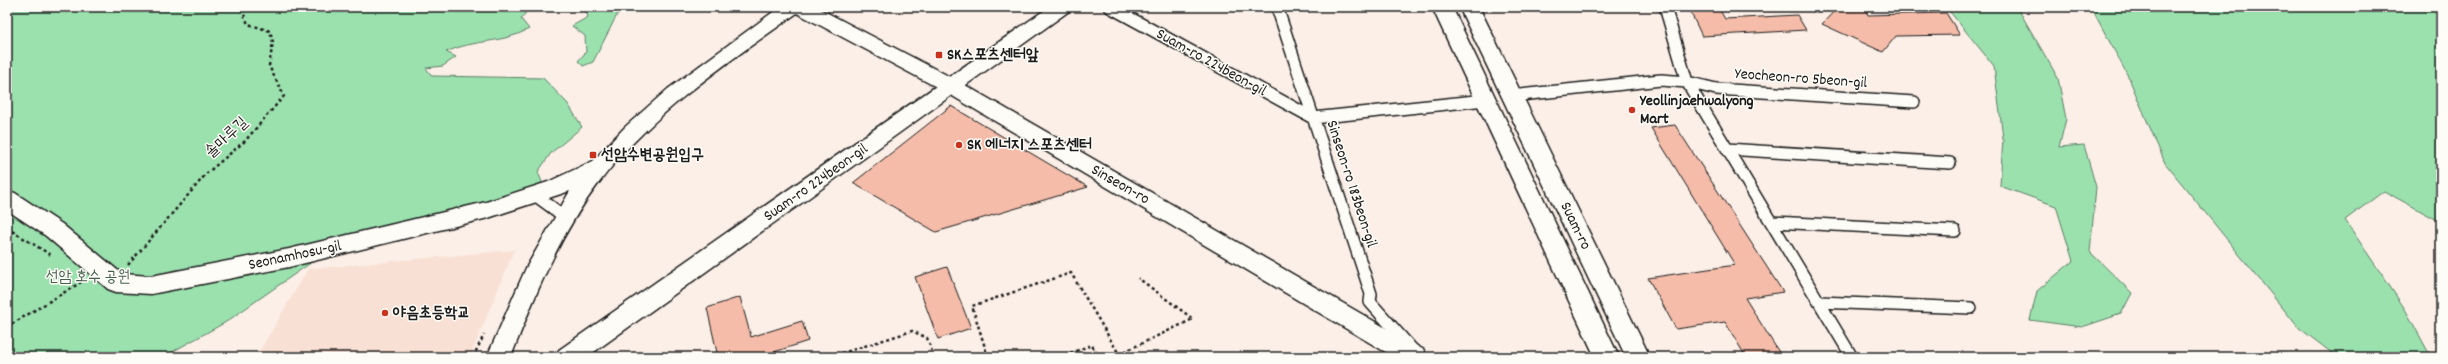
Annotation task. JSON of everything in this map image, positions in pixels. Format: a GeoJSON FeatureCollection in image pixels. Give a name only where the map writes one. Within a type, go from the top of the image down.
{"type":"FeatureCollection","features":[{"type":"Feature","properties":{"kind":"street"},"geometry":{"type":"LineString","coordinates":[[499,357],[517,311],[550,242],[586,183],[654,111],[695,76],[793,7]]}},
{"type":"Feature","properties":{"kind":"street","name":"Sinseon-ro"},"geometry":{"type":"LineString","coordinates":[[801,7],[951,86],[1415,357]]}},
{"type":"Feature","properties":{"kind":"street","name":"Suam-ro 224beon-gil"},"geometry":{"type":"LineString","coordinates":[[568,357],[1062,7]]}},
{"type":"Feature","properties":{"kind":"street","name":"Suam-ro"},"geometry":{"type":"LineString","coordinates":[[1442,7],[1607,357]]}},
{"type":"Feature","properties":{"kind":"street","name":"Suam-ro"},"geometry":{"type":"LineString","coordinates":[[1469,7],[1638,357]]}},
{"type":"Feature","properties":{"kind":"street","name":"Seonamhosu-gil"},"geometry":{"type":"LineString","coordinates":[[7,199],[54,230],[116,283],[132,286],[151,285],[211,275],[488,210],[556,188],[601,166]]}},
{"type":"Feature","properties":{"kind":"lane","name":"Suam-ro 224beon-gil"},"geometry":{"type":"LineString","coordinates":[[1110,7],[1313,118]]}},
{"type":"Feature","properties":{"kind":"lane","name":"Sinseon-ro 183beon-gil"},"geometry":{"type":"LineString","coordinates":[[1278,7],[1371,294],[1370,302],[1419,357]]}},
{"type":"Feature","properties":{"kind":"lane"},"geometry":{"type":"LineString","coordinates":[[1665,7],[1687,82],[1852,357]]}},
{"type":"Feature","properties":{"kind":"lane"},"geometry":{"type":"LineString","coordinates":[[1511,96],[1661,80],[1687,82]]}},
{"type":"Feature","properties":{"kind":"lane","name":"Yeocheon-ro 5beon-gil"},"geometry":{"type":"LineString","coordinates":[[1687,82],[1716,89],[1914,102]]}},
{"type":"Feature","properties":{"kind":"lane"},"geometry":{"type":"LineString","coordinates":[[1313,118],[1485,100]]}},
{"type":"Feature","properties":{"kind":"lane"},"geometry":{"type":"LineString","coordinates":[[1727,149],[1950,163]]}},
{"type":"Feature","properties":{"kind":"lane"},"geometry":{"type":"LineString","coordinates":[[535,196],[565,217]]}},
{"type":"Feature","properties":{"kind":"lane"},"geometry":{"type":"LineString","coordinates":[[1771,222],[1955,230]]}},
{"type":"Feature","properties":{"kind":"lane"},"geometry":{"type":"LineString","coordinates":[[1819,302],[1971,308]]}},
{"type":"Feature","properties":{"kind":"path","name":"솔마루길"},"geometry":{"type":"LineString","coordinates":[[111,278],[124,271],[207,173],[245,141],[284,96],[269,66],[274,42],[270,31],[248,24],[241,7]]}},
{"type":"Feature","properties":{"kind":"path"},"geometry":{"type":"LineString","coordinates":[[7,228],[54,257]]}},
{"type":"Feature","properties":{"kind":"path"},"geometry":{"type":"LineString","coordinates":[[988,357],[972,306],[1071,273],[1119,354]]}},
{"type":"Feature","properties":{"kind":"path"},"geometry":{"type":"LineString","coordinates":[[7,327],[88,278]]}},
{"type":"Feature","properties":{"kind":"path"},"geometry":{"type":"LineString","coordinates":[[1113,357],[1193,319],[1138,278]]}},
{"type":"Feature","properties":{"kind":"path"},"geometry":{"type":"LineString","coordinates":[[81,282],[89,284]]}},
{"type":"Feature","properties":{"kind":"path"},"geometry":{"type":"LineString","coordinates":[[473,357],[487,330]]}},
{"type":"Feature","properties":{"kind":"path"},"geometry":{"type":"LineString","coordinates":[[830,357],[891,336],[912,331],[928,338],[934,357]]}},
{"type":"Feature","properties":{"kind":"path"},"geometry":{"type":"LineString","coordinates":[[1059,357],[1092,345],[1098,357]]}},
{"type":"Feature","properties":{"kind":"shaded area","name":"야음초등학교"},"geometry":{"type":"Polygon","coordinates":[[[514,250],[470,357],[256,357],[308,269],[514,250]]]}},
{"type":"Feature","properties":{"kind":"green space","name":"선암 호수 공원"},"geometry":{"type":"Polygon","coordinates":[[[7,7],[621,7],[593,62],[583,66],[578,61],[586,52],[585,36],[572,26],[588,17],[585,8],[528,10],[521,19],[529,29],[509,37],[456,48],[446,52],[456,57],[443,66],[426,68],[432,76],[543,78],[568,104],[582,127],[551,153],[538,172],[545,190],[342,241],[226,322],[163,357],[7,357],[7,7]]]}},
{"type":"Feature","properties":{"kind":"green space"},"geometry":{"type":"Polygon","coordinates":[[[1946,7],[2017,7],[2058,78],[2066,119],[2059,147],[2084,145],[2096,187],[2090,252],[2132,293],[2121,314],[2082,327],[2030,320],[2037,291],[2073,261],[2056,206],[2000,186],[2003,138],[1994,66],[1946,7]]]}},
{"type":"Feature","properties":{"kind":"green space"},"geometry":{"type":"Polygon","coordinates":[[[2091,7],[2441,7],[2441,222],[2384,191],[2345,220],[2405,309],[2431,357],[2337,357],[2298,327],[2165,163],[2128,76],[2091,7]]]}},
{"type":"Feature","properties":{"kind":"building"},"geometry":{"type":"Polygon","coordinates":[[[1688,7],[1718,7],[1725,19],[1797,15],[1806,30],[1702,36],[1688,7]]]}},
{"type":"Feature","properties":{"kind":"building"},"geometry":{"type":"Polygon","coordinates":[[[1838,7],[1864,7],[1868,15],[1946,13],[1960,35],[1896,36],[1883,52],[1822,24],[1838,7]]]}},
{"type":"Feature","properties":{"kind":"building","name":"SK 에너지 스포츠센터"},"geometry":{"type":"Polygon","coordinates":[[[951,106],[1088,187],[936,232],[853,183],[951,106]]]}},
{"type":"Feature","properties":{"kind":"building"},"geometry":{"type":"Polygon","coordinates":[[[1675,125],[1783,292],[1745,298],[1782,357],[1746,357],[1725,322],[1676,329],[1648,278],[1735,265],[1651,128],[1675,125]]]}},
{"type":"Feature","properties":{"kind":"building"},"geometry":{"type":"Polygon","coordinates":[[[947,267],[971,328],[938,339],[915,277],[947,267]]]}},
{"type":"Feature","properties":{"kind":"building"},"geometry":{"type":"Polygon","coordinates":[[[740,297],[751,337],[802,321],[808,341],[759,357],[718,357],[707,308],[740,297]]]}},
{"type":"Feature","properties":{"kind":"place","name":"SK스포츠센터앞"},"geometry":{"type":"Point","coordinates":[939,55]}},
{"type":"Feature","properties":{"kind":"place","name":"Yeollinjaehwalyong Mart"},"geometry":{"type":"Point","coordinates":[1632,110]}},
{"type":"Feature","properties":{"kind":"place","name":"SK 에너지 스포츠센터"},"geometry":{"type":"Point","coordinates":[959,145]}},
{"type":"Feature","properties":{"kind":"place","name":"선암수변공원입구"},"geometry":{"type":"Point","coordinates":[593,155]}},
{"type":"Feature","properties":{"kind":"place","name":"야음초등학교"},"geometry":{"type":"Point","coordinates":[385,313]}}]}
